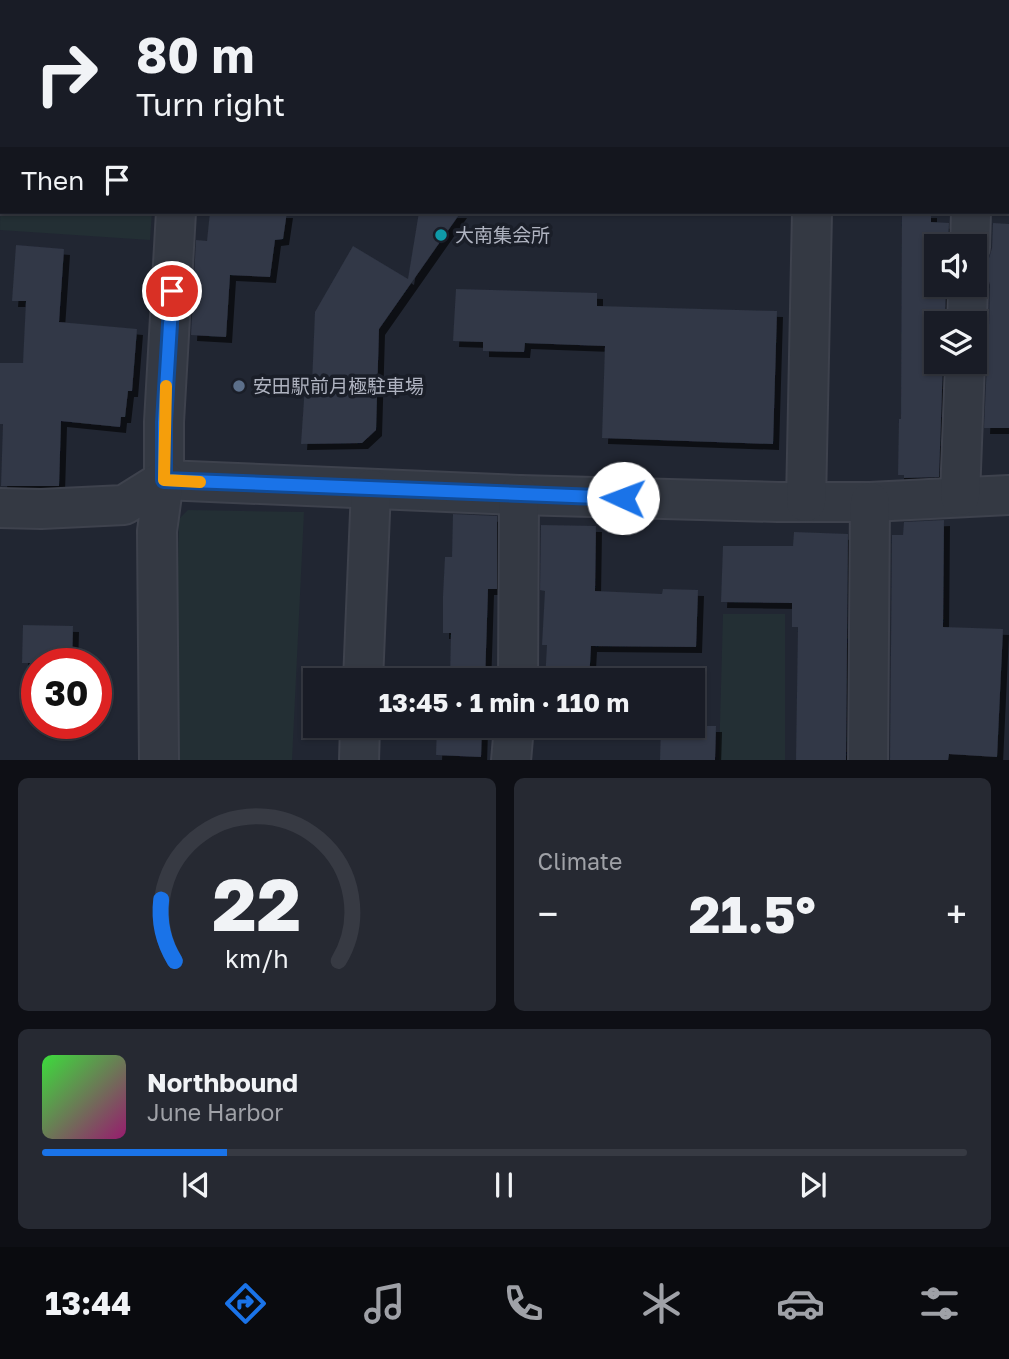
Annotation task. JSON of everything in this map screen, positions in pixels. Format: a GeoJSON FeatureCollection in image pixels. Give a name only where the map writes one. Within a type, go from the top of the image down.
{"type":"FeatureCollection","features":[{"type":"Feature","properties":{"kind":"street"},"geometry":{"type":"LineString","coordinates":[[159,760],[157,531],[164,480],[164,422],[177,214]]}},
{"type":"Feature","properties":{"kind":"street"},"geometry":{"type":"LineString","coordinates":[[806,502],[811,214]]}},
{"type":"Feature","properties":{"kind":"street"},"geometry":{"type":"LineString","coordinates":[[970,234],[971,214]]}},
{"type":"Feature","properties":{"kind":"street"},"geometry":{"type":"LineString","coordinates":[[960,496],[965,374]]}},
{"type":"Feature","properties":{"kind":"street"},"geometry":{"type":"LineString","coordinates":[[0,508],[124,505],[164,480],[519,495],[806,502],[870,502],[1009,495]]}},
{"type":"Feature","properties":{"kind":"street"},"geometry":{"type":"LineString","coordinates":[[364,668],[371,489]]}},
{"type":"Feature","properties":{"kind":"street"},"geometry":{"type":"LineString","coordinates":[[518,668],[519,495]]}},
{"type":"Feature","properties":{"kind":"street"},"geometry":{"type":"LineString","coordinates":[[868,760],[870,502]]}},
{"type":"Feature","properties":{"kind":"street"},"geometry":{"type":"LineString","coordinates":[[359,760],[360,738]]}},
{"type":"Feature","properties":{"kind":"street"},"geometry":{"type":"LineString","coordinates":[[511,760],[513,738]]}},
{"type":"Feature","properties":{"kind":"shaded area"},"geometry":{"type":"Polygon","coordinates":[[[0,214],[152,214],[150,240],[0,230],[0,214]]]}},
{"type":"Feature","properties":{"kind":"shaded area"},"geometry":{"type":"Polygon","coordinates":[[[188,510],[304,512],[292,760],[174,760],[179,519],[188,510]]]}},
{"type":"Feature","properties":{"kind":"shaded area"},"geometry":{"type":"Polygon","coordinates":[[[723,614],[785,614],[785,760],[719,760],[723,614]]]}},
{"type":"Feature","properties":{"kind":"building"},"geometry":{"type":"Polygon","coordinates":[[[210,214],[287,214],[283,239],[275,240],[270,277],[230,275],[226,337],[191,335],[196,240],[207,241],[210,214]]]}},
{"type":"Feature","properties":{"kind":"building"},"geometry":{"type":"Polygon","coordinates":[[[419,214],[460,214],[379,329],[376,430],[362,443],[301,444],[305,385],[312,384],[315,312],[353,246],[408,279],[419,214]]]}},
{"type":"Feature","properties":{"kind":"building"},"geometry":{"type":"Polygon","coordinates":[[[902,214],[931,214],[931,222],[949,223],[949,234],[924,234],[924,297],[946,297],[945,311],[924,311],[924,374],[943,374],[939,477],[904,478],[904,475],[898,475],[902,214]]]}},
{"type":"Feature","properties":{"kind":"building"},"geometry":{"type":"Polygon","coordinates":[[[993,223],[1009,224],[1009,428],[984,428],[990,285],[987,260],[992,248],[993,223]]]}},
{"type":"Feature","properties":{"kind":"building"},"geometry":{"type":"Polygon","coordinates":[[[16,245],[64,249],[59,322],[137,329],[132,391],[128,391],[125,417],[121,417],[120,427],[61,421],[59,486],[1,486],[3,424],[0,424],[0,363],[23,363],[26,301],[12,301],[16,245]]]}},
{"type":"Feature","properties":{"kind":"building"},"geometry":{"type":"Polygon","coordinates":[[[456,289],[597,293],[597,306],[777,311],[773,444],[602,438],[605,346],[525,343],[524,352],[483,351],[483,342],[453,341],[456,289]]]}},
{"type":"Feature","properties":{"kind":"building"},"geometry":{"type":"Polygon","coordinates":[[[453,514],[497,516],[497,589],[488,589],[485,668],[450,668],[451,633],[443,633],[443,596],[445,557],[452,557],[453,514]]]}},
{"type":"Feature","properties":{"kind":"building"},"geometry":{"type":"Polygon","coordinates":[[[944,520],[943,627],[1003,629],[997,757],[949,754],[948,760],[890,760],[892,535],[903,535],[904,522],[944,520]]]}},
{"type":"Feature","properties":{"kind":"building"},"geometry":{"type":"Polygon","coordinates":[[[541,525],[596,526],[595,591],[662,594],[663,589],[698,590],[696,647],[591,646],[590,668],[546,668],[547,645],[542,645],[545,591],[540,590],[541,525]]]}},
{"type":"Feature","properties":{"kind":"building"},"geometry":{"type":"Polygon","coordinates":[[[794,532],[848,534],[846,760],[796,760],[798,627],[792,627],[792,603],[721,602],[723,546],[793,546],[794,532]]]}},
{"type":"Feature","properties":{"kind":"building"},"geometry":{"type":"Polygon","coordinates":[[[23,625],[73,626],[72,648],[22,648],[23,625]]]}},
{"type":"Feature","properties":{"kind":"building"},"geometry":{"type":"Polygon","coordinates":[[[705,726],[716,726],[715,760],[660,760],[661,738],[705,738],[705,726]]]}},
{"type":"Feature","properties":{"kind":"building"},"geometry":{"type":"Polygon","coordinates":[[[437,738],[482,738],[481,757],[436,755],[437,738]]]}},
{"type":"Feature","properties":{"kind":"slow traffic"},"geometry":{"type":"LineString","coordinates":[[166,386],[164,480],[200,482]]}},
{"type":"Feature","properties":{"kind":"place","name":"大南集会所"},"geometry":{"type":"Point","coordinates":[441,235]}},
{"type":"Feature","properties":{"kind":"place","name":"安田駅前月極駐車場"},"geometry":{"type":"Point","coordinates":[239,386]}},
{"type":"Feature","properties":{"kind":"route"},"geometry":{"type":"LineString","coordinates":[[172,291],[164,422],[164,480],[623,498]]}}]}
